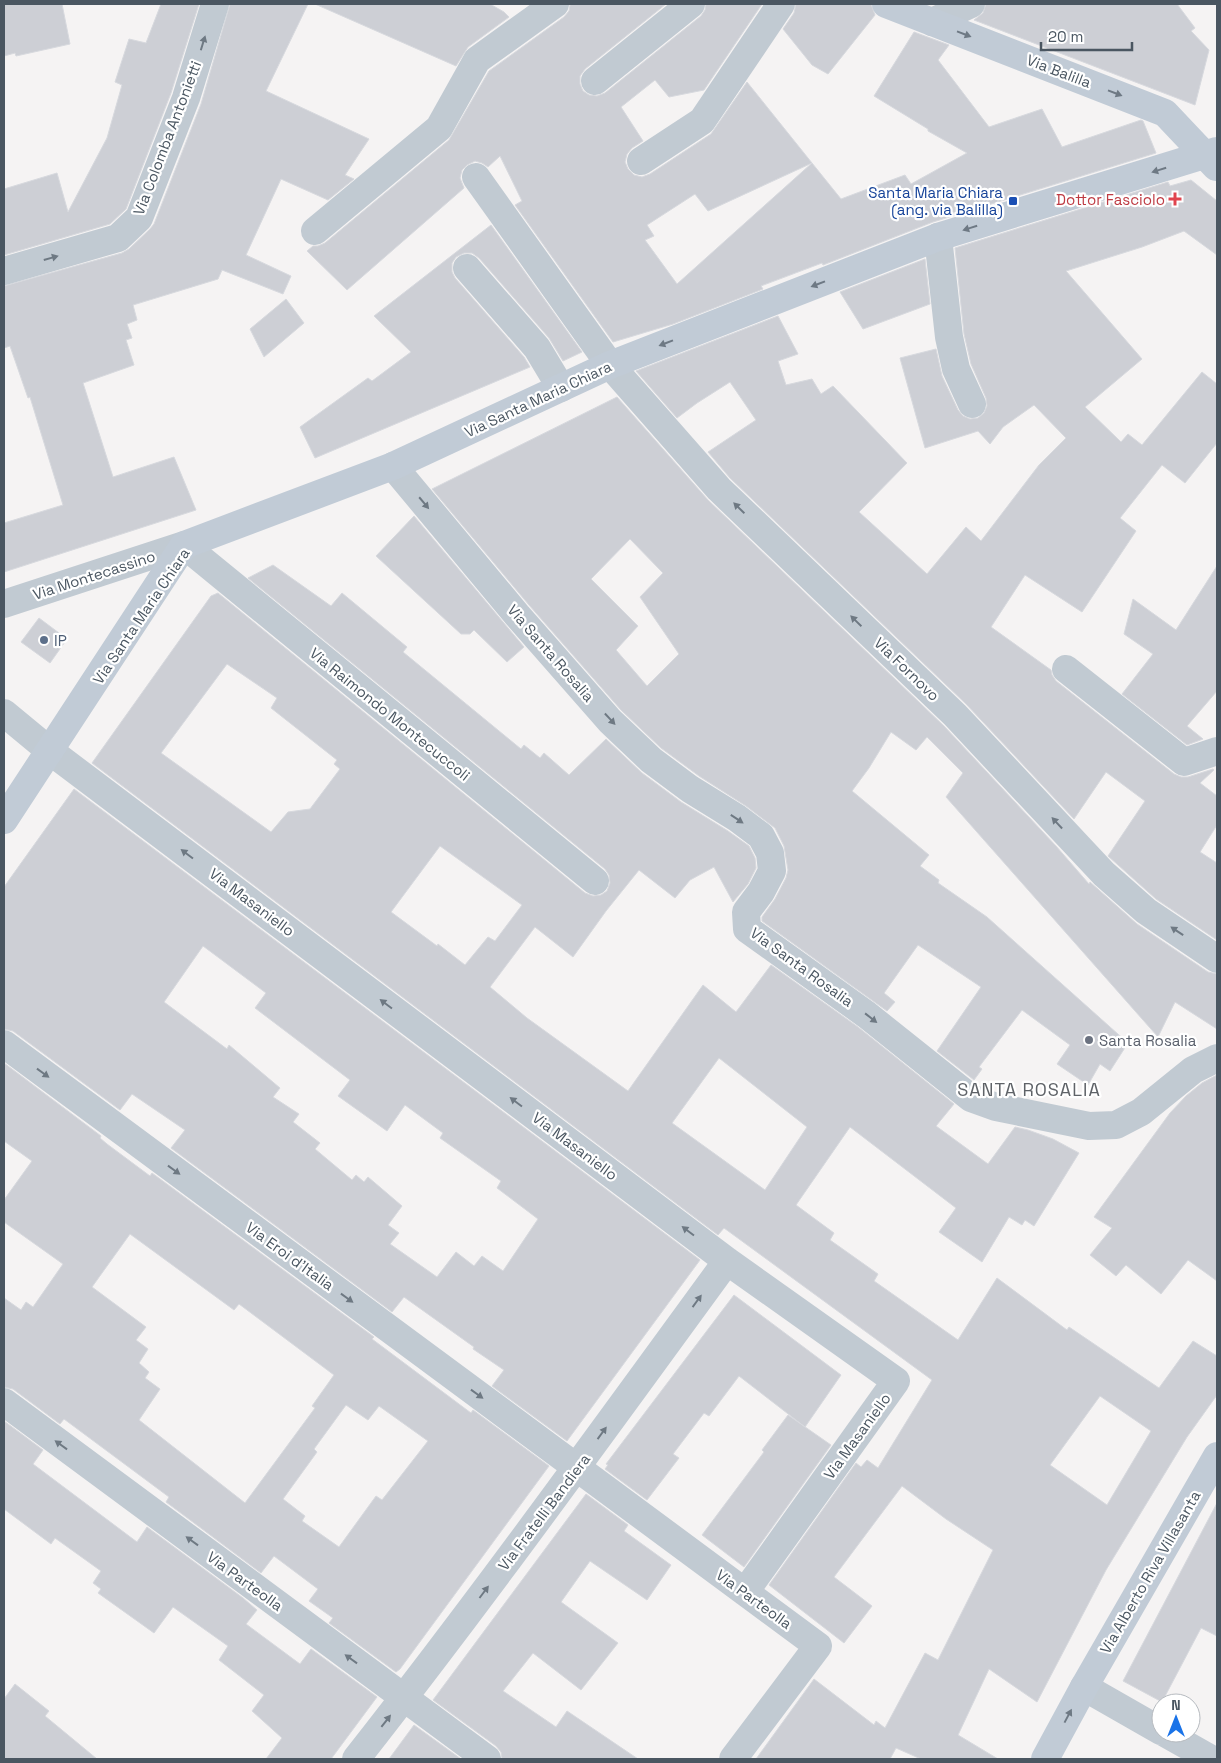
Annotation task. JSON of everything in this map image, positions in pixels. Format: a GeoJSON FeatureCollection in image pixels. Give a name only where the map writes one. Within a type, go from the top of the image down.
{"type":"FeatureCollection","features":[{"type":"Feature","properties":{"kind":"street","name":"Via Colomba Antonietti"},"geometry":{"type":"LineString","coordinates":[[4,271],[118,238],[139,218],[186,98],[215,4]]}},
{"type":"Feature","properties":{"kind":"street"},"geometry":{"type":"LineString","coordinates":[[315,231],[439,128],[477,60],[555,4]]}},
{"type":"Feature","properties":{"kind":"street"},"geometry":{"type":"LineString","coordinates":[[595,81],[691,4]]}},
{"type":"Feature","properties":{"kind":"street"},"geometry":{"type":"LineString","coordinates":[[641,161],[702,121],[781,4]]}},
{"type":"Feature","properties":{"kind":"street","name":"Via Balilla"},"geometry":{"type":"LineString","coordinates":[[886,4],[1165,113],[1213,158]]}},
{"type":"Feature","properties":{"kind":"street"},"geometry":{"type":"LineString","coordinates":[[932,22],[971,4]]}},
{"type":"Feature","properties":{"kind":"street","name":"Via Santa Maria Chiara"},"geometry":{"type":"LineString","coordinates":[[4,820],[184,546],[393,466],[610,365],[938,237],[1213,158]]}},
{"type":"Feature","properties":{"kind":"street","name":"Via Fornovo"},"geometry":{"type":"LineString","coordinates":[[476,177],[610,365],[719,489],[955,715],[1104,874],[1146,911],[1217,959]]}},
{"type":"Feature","properties":{"kind":"street"},"geometry":{"type":"LineString","coordinates":[[938,237],[949,337],[956,369],[972,404]]}},
{"type":"Feature","properties":{"kind":"street"},"geometry":{"type":"LineString","coordinates":[[467,268],[538,348],[561,388]]}},
{"type":"Feature","properties":{"kind":"street","name":"Via Santa Rosalia"},"geometry":{"type":"LineString","coordinates":[[393,466],[517,615],[610,720],[651,760],[690,789],[737,818],[761,836],[770,853],[772,871],[746,912],[747,929],[867,1015],[971,1098],[996,1107],[1089,1126],[1116,1125],[1141,1112],[1193,1070],[1217,1058]]}},
{"type":"Feature","properties":{"kind":"street","name":"Via Montecassino"},"geometry":{"type":"LineString","coordinates":[[4,604],[184,546]]}},
{"type":"Feature","properties":{"kind":"street","name":"Via Raimondo Montecuccoli"},"geometry":{"type":"LineString","coordinates":[[184,546],[595,882]]}},
{"type":"Feature","properties":{"kind":"street"},"geometry":{"type":"LineString","coordinates":[[1066,669],[1184,762],[1217,751]]}},
{"type":"Feature","properties":{"kind":"street","name":"Via Masaniello"},"geometry":{"type":"LineString","coordinates":[[4,713],[50,751],[726,1261],[896,1381],[745,1592]]}},
{"type":"Feature","properties":{"kind":"street","name":"Via Eroi d'Italia"},"geometry":{"type":"LineString","coordinates":[[4,1044],[577,1468]]}},
{"type":"Feature","properties":{"kind":"street","name":"Via Fratelli Bandiera"},"geometry":{"type":"LineString","coordinates":[[356,1759],[577,1468],[726,1261]]}},
{"type":"Feature","properties":{"kind":"street","name":"Via Parteolla"},"geometry":{"type":"LineString","coordinates":[[4,1402],[487,1759]]}},
{"type":"Feature","properties":{"kind":"street","name":"Via Alberto Riva Villasanta"},"geometry":{"type":"LineString","coordinates":[[1045,1759],[1084,1686],[1217,1456]]}},
{"type":"Feature","properties":{"kind":"street","name":"Via Parteolla"},"geometry":{"type":"LineString","coordinates":[[577,1468],[818,1646],[734,1759]]}},
{"type":"Feature","properties":{"kind":"street"},"geometry":{"type":"LineString","coordinates":[[1084,1686],[1151,1725]]}},
{"type":"Feature","properties":{"kind":"street"},"geometry":{"type":"LineString","coordinates":[[1183,1743],[1211,1759]]}},
{"type":"Feature","properties":{"kind":"building"},"geometry":{"type":"Polygon","coordinates":[[[4,4],[62,4],[70,44],[16,56],[15,53],[4,56],[4,4]]]}},
{"type":"Feature","properties":{"kind":"building"},"geometry":{"type":"Polygon","coordinates":[[[161,4],[199,4],[171,93],[126,209],[110,224],[4,255],[4,189],[57,173],[68,212],[107,138],[122,85],[115,82],[129,39],[146,43],[161,4]]]}},
{"type":"Feature","properties":{"kind":"building"},"geometry":{"type":"Polygon","coordinates":[[[230,4],[308,4],[266,91],[369,139],[345,175],[354,179],[328,200],[281,179],[246,255],[291,276],[283,294],[222,270],[218,279],[133,305],[137,320],[127,324],[132,338],[126,340],[134,365],[83,383],[113,477],[174,457],[196,510],[4,572],[4,523],[63,505],[30,397],[28,398],[10,346],[4,348],[4,286],[122,253],[129,249],[150,229],[154,224],[201,104],[230,4]]]}},
{"type":"Feature","properties":{"kind":"building"},"geometry":{"type":"Polygon","coordinates":[[[315,4],[490,4],[509,17],[468,47],[456,66],[315,4]]]}},
{"type":"Feature","properties":{"kind":"building"},"geometry":{"type":"Polygon","coordinates":[[[666,4],[585,69],[580,76],[580,84],[583,91],[589,95],[597,96],[605,93],[701,16],[706,4],[762,4],[704,90],[669,97],[655,80],[621,107],[643,141],[632,148],[627,154],[625,162],[628,169],[634,175],[642,177],[650,174],[711,134],[747,82],[841,199],[905,175],[911,184],[967,153],[928,131],[928,129],[874,96],[914,32],[949,45],[938,60],[989,127],[1042,109],[1062,147],[1141,120],[1156,153],[933,222],[823,265],[822,263],[761,286],[763,289],[673,324],[613,342],[515,205],[522,201],[500,156],[488,167],[475,161],[467,165],[462,170],[460,178],[464,188],[347,290],[307,251],[313,246],[325,243],[449,140],[489,71],[564,17],[569,11],[570,5],[666,4]],[[812,163],[708,211],[695,194],[647,225],[654,236],[645,240],[677,284],[812,163]]]}},
{"type":"Feature","properties":{"kind":"building"},"geometry":{"type":"Polygon","coordinates":[[[796,4],[871,4],[875,15],[828,74],[812,65],[783,29],[794,13],[796,4]]]}},
{"type":"Feature","properties":{"kind":"building"},"geometry":{"type":"Polygon","coordinates":[[[986,4],[1177,4],[1195,28],[1191,31],[1209,50],[1195,105],[974,20],[983,13],[986,4]]]}},
{"type":"Feature","properties":{"kind":"building"},"geometry":{"type":"Polygon","coordinates":[[[1191,180],[1217,201],[1217,255],[1184,231],[1142,247],[1066,271],[1142,359],[1085,407],[1121,442],[1128,434],[1142,445],[1202,372],[1217,384],[1217,443],[1185,483],[1162,465],[1120,518],[1136,531],[1082,612],[1025,575],[991,627],[1051,670],[1056,681],[1174,774],[1188,777],[1214,770],[1200,783],[1217,796],[1217,825],[1200,852],[1217,863],[1217,940],[1156,899],[1108,856],[1145,801],[1106,772],[1074,819],[966,704],[730,478],[708,452],[756,420],[730,382],[677,418],[636,371],[778,316],[798,354],[778,361],[786,385],[812,379],[821,394],[833,386],[907,463],[859,512],[927,574],[966,527],[981,541],[1039,465],[1066,438],[1034,405],[1003,427],[990,444],[978,431],[925,448],[900,358],[936,349],[942,376],[958,410],[963,416],[970,419],[978,418],[984,413],[987,406],[986,398],[971,364],[964,334],[955,248],[1168,182],[1170,186],[1191,180]]]}},
{"type":"Feature","properties":{"kind":"building"},"geometry":{"type":"Polygon","coordinates":[[[491,225],[582,352],[563,361],[549,338],[479,258],[472,253],[464,253],[456,257],[452,263],[452,272],[455,278],[524,357],[530,367],[315,458],[300,427],[368,378],[372,381],[411,352],[374,316],[491,225]]]}},
{"type":"Feature","properties":{"kind":"building"},"geometry":{"type":"Polygon","coordinates":[[[925,259],[930,304],[863,329],[840,292],[925,259]]]}},
{"type":"Feature","properties":{"kind":"building"},"geometry":{"type":"Polygon","coordinates":[[[286,299],[304,323],[264,357],[250,329],[286,299]]]}},
{"type":"Feature","properties":{"kind":"building"},"geometry":{"type":"Polygon","coordinates":[[[617,397],[708,500],[944,726],[1089,884],[1090,882],[1137,924],[1208,972],[1217,974],[1217,1029],[1175,1002],[1158,1037],[946,797],[963,773],[927,737],[916,750],[891,732],[852,791],[929,855],[920,866],[939,880],[938,883],[987,917],[1128,1043],[1110,1071],[1100,1064],[1088,1085],[1057,1064],[1070,1045],[1022,1010],[979,1067],[982,1069],[974,1080],[937,1051],[981,987],[918,945],[884,993],[895,1002],[887,1011],[762,921],[762,917],[775,899],[786,878],[788,870],[784,846],[775,828],[661,748],[621,710],[529,605],[432,489],[617,397]],[[630,539],[591,579],[638,626],[616,650],[647,686],[679,654],[640,597],[663,573],[630,539]]]}},
{"type":"Feature","properties":{"kind":"building"},"geometry":{"type":"Polygon","coordinates":[[[414,516],[524,647],[507,662],[474,630],[470,634],[461,634],[376,556],[414,516]]]}},
{"type":"Feature","properties":{"kind":"building"},"geometry":{"type":"Polygon","coordinates":[[[273,565],[331,606],[342,593],[407,647],[403,652],[521,749],[524,745],[540,758],[544,753],[569,775],[606,739],[642,773],[681,802],[749,846],[755,858],[756,868],[748,884],[733,902],[714,867],[690,880],[675,898],[639,870],[606,911],[573,957],[535,927],[490,987],[527,1018],[628,1091],[703,985],[736,1012],[771,965],[858,1027],[954,1104],[936,1126],[988,1164],[1015,1127],[1053,1139],[1079,1153],[1034,1226],[1025,1220],[1022,1225],[1009,1217],[982,1262],[939,1232],[956,1208],[850,1127],[796,1205],[834,1233],[830,1240],[878,1274],[874,1281],[958,1340],[997,1278],[1067,1330],[1069,1327],[1159,1388],[1193,1341],[1217,1356],[1217,1395],[1187,1437],[1106,1570],[1037,1702],[989,1669],[958,1735],[998,1759],[921,1759],[896,1748],[890,1759],[756,1759],[814,1679],[874,1725],[876,1721],[885,1728],[925,1653],[938,1660],[993,1550],[946,1519],[902,1486],[834,1577],[872,1606],[844,1643],[769,1585],[856,1463],[861,1467],[867,1460],[878,1468],[932,1380],[724,1228],[718,1235],[92,763],[211,596],[218,593],[585,893],[593,896],[601,895],[607,891],[610,883],[609,875],[605,869],[248,578],[273,565]],[[227,664],[161,753],[271,832],[288,812],[310,809],[340,769],[334,764],[337,760],[271,708],[277,698],[227,664]],[[440,846],[391,912],[465,965],[488,937],[495,941],[522,905],[440,846]],[[719,1058],[672,1123],[765,1190],[807,1127],[719,1058]],[[1100,1396],[1050,1465],[1107,1505],[1151,1431],[1100,1396]]]}},
{"type":"Feature","properties":{"kind":"building"},"geometry":{"type":"Polygon","coordinates":[[[1217,566],[1217,691],[1187,726],[1203,739],[1187,745],[1122,694],[1153,654],[1124,634],[1133,599],[1176,630],[1217,566]]]}},
{"type":"Feature","properties":{"kind":"building","name":"IP"},"geometry":{"type":"Polygon","coordinates":[[[39,618],[67,639],[50,663],[21,642],[39,618]]]}},
{"type":"Feature","properties":{"kind":"building"},"geometry":{"type":"Polygon","coordinates":[[[74,789],[700,1260],[567,1441],[492,1386],[504,1370],[473,1349],[474,1347],[404,1297],[392,1312],[171,1148],[185,1130],[132,1094],[120,1110],[13,1031],[4,1029],[4,887],[74,789]],[[203,946],[164,1002],[227,1049],[229,1045],[280,1088],[273,1097],[299,1114],[293,1122],[320,1143],[315,1149],[352,1180],[356,1175],[364,1182],[368,1177],[402,1206],[388,1225],[399,1233],[390,1244],[437,1277],[456,1252],[474,1266],[482,1256],[503,1271],[538,1219],[497,1188],[501,1181],[440,1138],[443,1133],[405,1105],[387,1131],[338,1096],[350,1080],[255,1008],[266,993],[203,946]]]}},
{"type":"Feature","properties":{"kind":"building"},"geometry":{"type":"Polygon","coordinates":[[[4,1063],[101,1136],[100,1138],[107,1144],[150,1176],[152,1173],[374,1337],[372,1339],[471,1413],[473,1410],[549,1466],[396,1672],[329,1623],[333,1618],[309,1601],[318,1589],[274,1556],[261,1573],[166,1502],[169,1497],[64,1419],[60,1424],[13,1389],[4,1387],[4,1298],[21,1310],[26,1302],[33,1307],[63,1264],[4,1222],[4,1200],[32,1161],[4,1141],[4,1063]],[[130,1234],[92,1287],[146,1327],[136,1340],[148,1349],[139,1363],[149,1372],[145,1378],[160,1389],[139,1420],[245,1503],[315,1408],[312,1406],[334,1375],[239,1304],[234,1310],[130,1234]],[[346,1405],[314,1449],[317,1452],[283,1499],[305,1516],[302,1521],[339,1547],[376,1496],[382,1500],[428,1441],[379,1406],[368,1420],[346,1405]]]}},
{"type":"Feature","properties":{"kind":"building"},"geometry":{"type":"Polygon","coordinates":[[[1217,1075],[1217,1281],[1188,1260],[1161,1294],[1126,1265],[1116,1276],[1090,1255],[1112,1228],[1094,1217],[1170,1113],[1202,1083],[1217,1075]]]}},
{"type":"Feature","properties":{"kind":"building"},"geometry":{"type":"Polygon","coordinates":[[[734,1295],[841,1375],[805,1427],[739,1376],[709,1416],[704,1413],[673,1454],[679,1458],[647,1500],[605,1469],[608,1465],[606,1464],[734,1295]]]}},
{"type":"Feature","properties":{"kind":"building"},"geometry":{"type":"Polygon","coordinates":[[[788,1415],[831,1445],[744,1567],[702,1535],[764,1452],[762,1450],[788,1415]]]}},
{"type":"Feature","properties":{"kind":"building"},"geometry":{"type":"Polygon","coordinates":[[[4,1421],[43,1450],[33,1464],[137,1542],[147,1527],[243,1598],[257,1610],[246,1624],[300,1664],[311,1649],[377,1697],[331,1759],[266,1759],[282,1738],[252,1711],[264,1695],[219,1660],[228,1646],[173,1607],[154,1633],[98,1593],[101,1589],[93,1583],[101,1571],[55,1538],[51,1544],[4,1509],[4,1421]]]}},
{"type":"Feature","properties":{"kind":"building"},"geometry":{"type":"Polygon","coordinates":[[[586,1494],[628,1525],[624,1531],[671,1565],[647,1600],[590,1561],[561,1602],[618,1643],[581,1690],[533,1653],[503,1691],[556,1727],[567,1711],[638,1759],[502,1759],[501,1752],[496,1746],[433,1700],[586,1494]]]}},
{"type":"Feature","properties":{"kind":"building"},"geometry":{"type":"Polygon","coordinates":[[[1217,1503],[1217,1636],[1201,1628],[1167,1693],[1151,1693],[1151,1696],[1123,1681],[1217,1503]]]}},
{"type":"Feature","properties":{"kind":"building"},"geometry":{"type":"Polygon","coordinates":[[[15,1684],[49,1711],[45,1716],[97,1759],[4,1759],[4,1699],[15,1684]]]}},
{"type":"Feature","properties":{"kind":"building"},"geometry":{"type":"Polygon","coordinates":[[[414,1725],[461,1759],[389,1759],[414,1725]]]}},
{"type":"Feature","properties":{"kind":"place","name":"Dottor Fasciolo"},"geometry":{"type":"Point","coordinates":[1175,199]}},
{"type":"Feature","properties":{"kind":"place","name":"Santa Maria Chiara (ang. via Balilla)"},"geometry":{"type":"Point","coordinates":[1013,201]}},
{"type":"Feature","properties":{"kind":"place","name":"IP"},"geometry":{"type":"Point","coordinates":[44,640]}},
{"type":"Feature","properties":{"kind":"place","name":"Santa Rosalia"},"geometry":{"type":"Point","coordinates":[1089,1040]}},
{"type":"Feature","properties":{"kind":"district","name":"SANTA ROSALIA"},"geometry":{"type":"Point","coordinates":[1029,1089]}}]}
